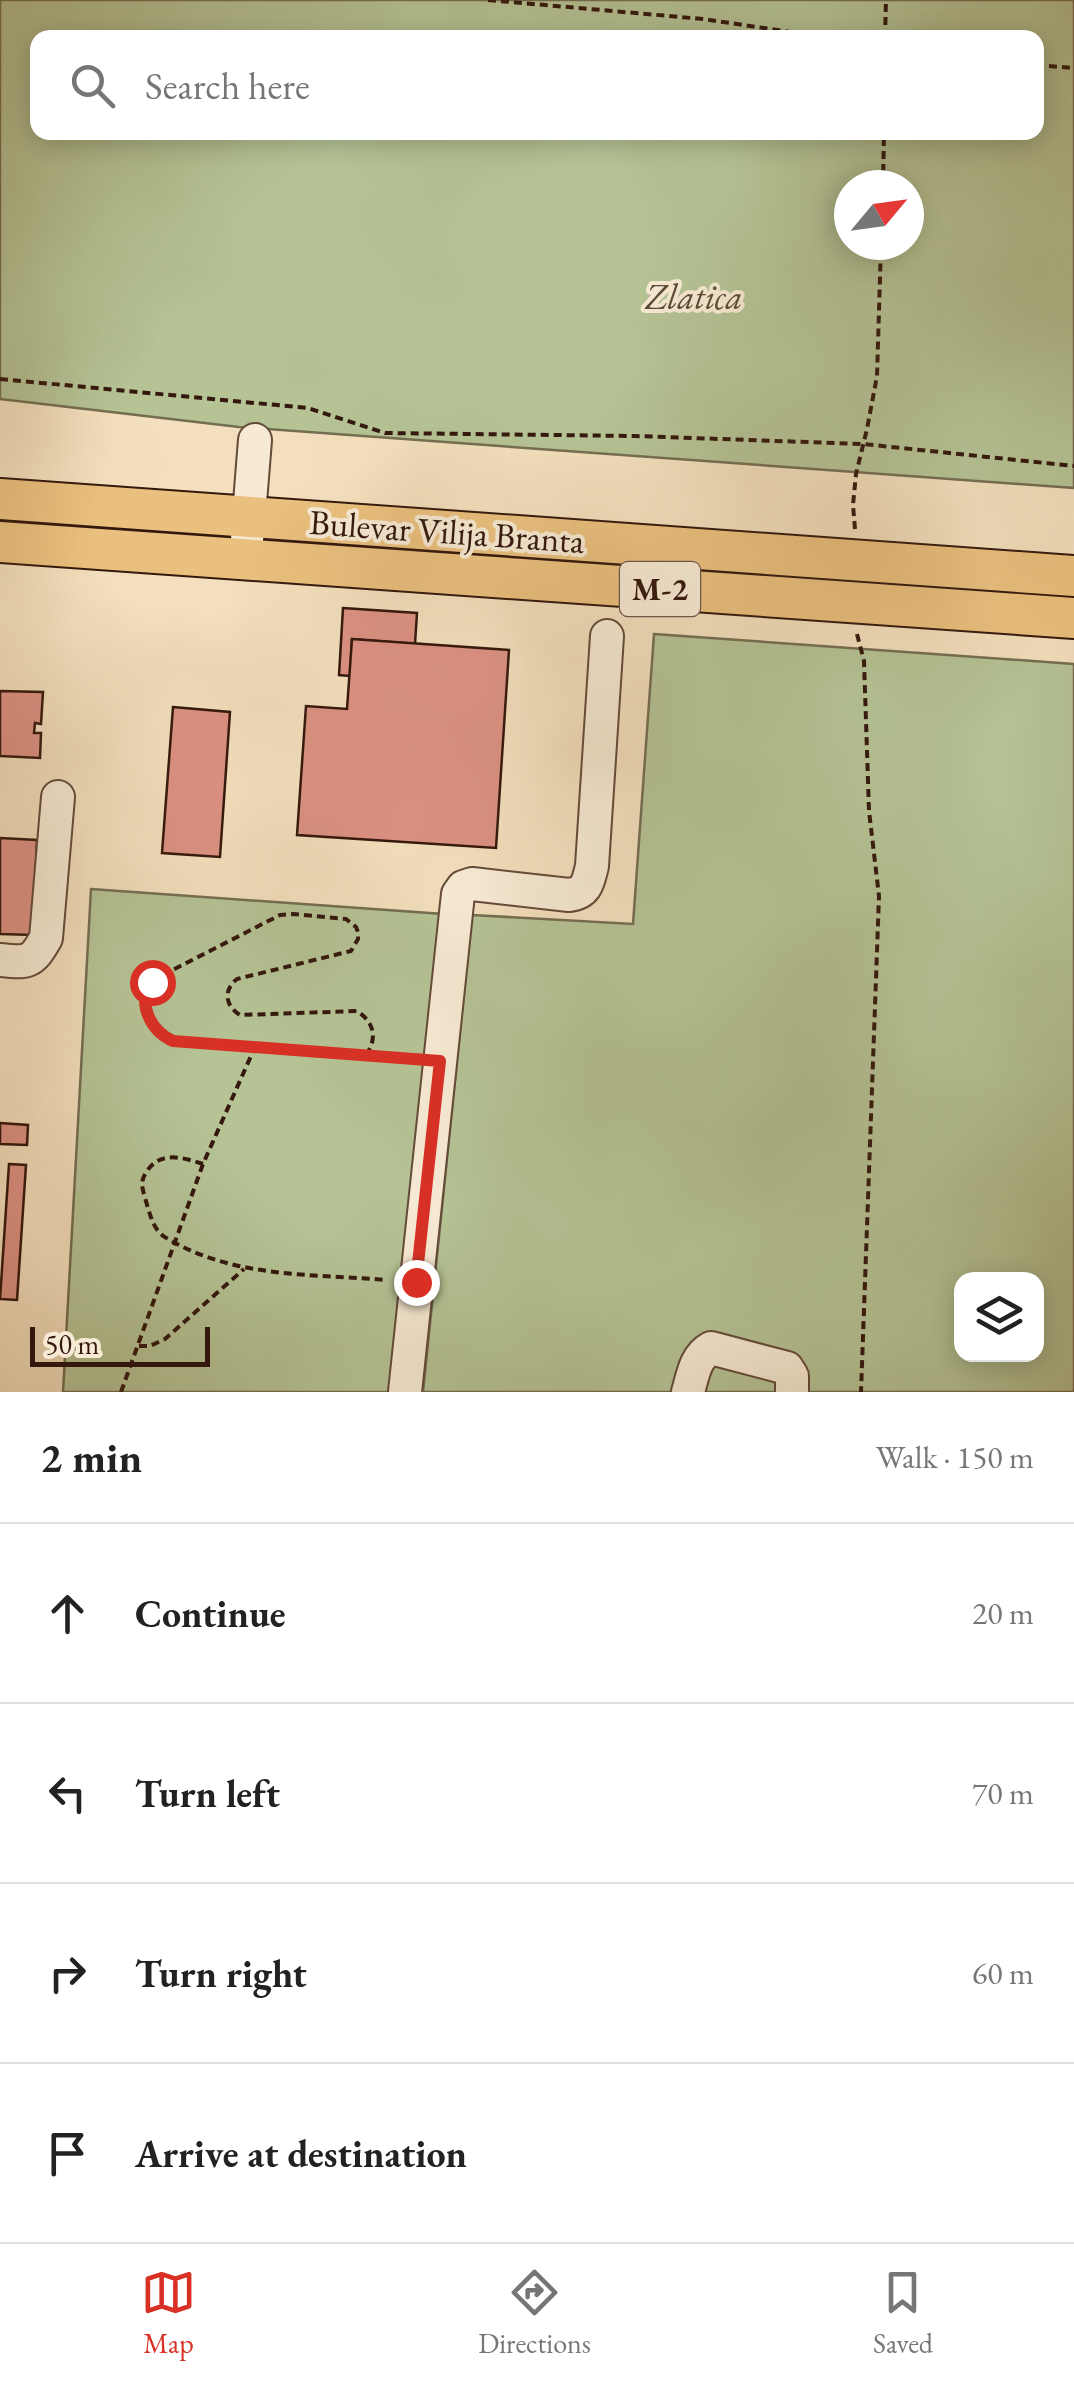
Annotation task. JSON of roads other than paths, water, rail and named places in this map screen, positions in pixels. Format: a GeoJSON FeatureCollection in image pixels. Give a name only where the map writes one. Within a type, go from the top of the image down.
{"type":"FeatureCollection","features":[{"type":"Feature","properties":{"kind":"main road","name":"Bulevar Vilija Branta"},"geometry":{"type":"LineString","coordinates":[[0,499],[1074,576]]}},
{"type":"Feature","properties":{"kind":"main road","name":"Bulevar Vilija Branta"},"geometry":{"type":"LineString","coordinates":[[0,542],[1074,618]]}},
{"type":"Feature","properties":{"kind":"lane"},"geometry":{"type":"LineString","coordinates":[[246,560],[255,440]]}},
{"type":"Feature","properties":{"kind":"lane"},"geometry":{"type":"LineString","coordinates":[[405,1392],[458,894],[472,884],[570,895],[580,894],[587,886],[592,866],[606,636]]}},
{"type":"Feature","properties":{"kind":"lane"},"geometry":{"type":"LineString","coordinates":[[0,960],[24,962],[37,955],[46,938],[58,798]]}},
{"type":"Feature","properties":{"kind":"lane"},"geometry":{"type":"LineString","coordinates":[[688,1392],[696,1365],[711,1348],[787,1368],[792,1376],[792,1392]]}},
{"type":"Feature","properties":{"kind":"park label","name":"Zlatica"},"geometry":{"type":"Point","coordinates":[694,296]}}]}
